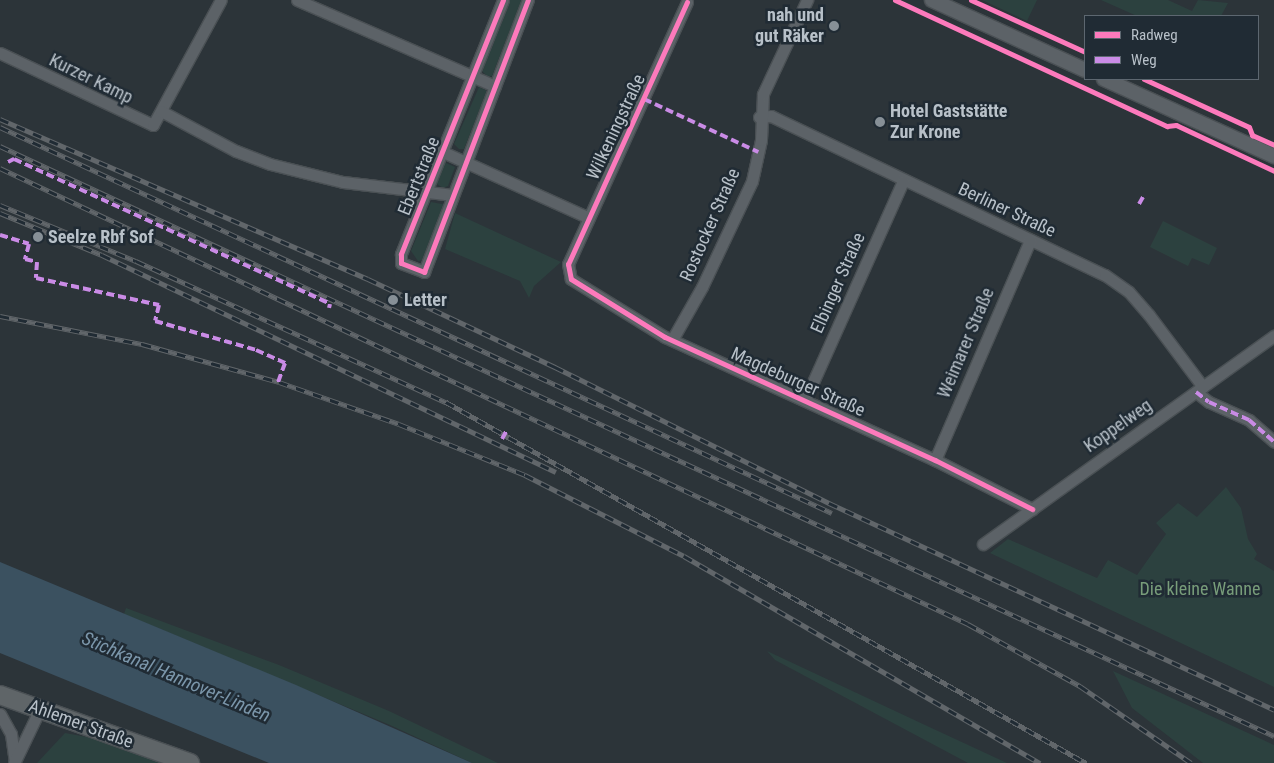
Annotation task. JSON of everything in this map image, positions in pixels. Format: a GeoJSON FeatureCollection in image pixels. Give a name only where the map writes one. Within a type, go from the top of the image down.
{"type":"FeatureCollection","features":[{"type":"Feature","properties":{"kind":"main road","name":"Ahlemer Straße"},"geometry":{"type":"LineString","coordinates":[[0,695],[190,763]]}},
{"type":"Feature","properties":{"kind":"street"},"geometry":{"type":"LineString","coordinates":[[221,0],[161,111],[236,151],[270,164],[344,182],[452,195]]}},
{"type":"Feature","properties":{"kind":"street"},"geometry":{"type":"LineString","coordinates":[[297,0],[495,86]]}},
{"type":"Feature","properties":{"kind":"street","name":"Ebertstraße"},"geometry":{"type":"LineString","coordinates":[[503,0],[428,192],[401,254],[401,262],[424,272],[464,163],[528,0]]}},
{"type":"Feature","properties":{"kind":"street","name":"Rostocker Straße"},"geometry":{"type":"LineString","coordinates":[[672,340],[702,287],[752,181],[761,140],[759,117],[763,94],[807,0]]}},
{"type":"Feature","properties":{"kind":"street"},"geometry":{"type":"LineString","coordinates":[[932,0],[1084,70]]}},
{"type":"Feature","properties":{"kind":"street","name":"Wilkeningstraße"},"geometry":{"type":"LineString","coordinates":[[568,264],[687,2]]}},
{"type":"Feature","properties":{"kind":"street","name":"Kurzer Kamp"},"geometry":{"type":"LineString","coordinates":[[0,53],[149,126],[153,125],[161,111]]}},
{"type":"Feature","properties":{"kind":"street"},"geometry":{"type":"LineString","coordinates":[[1106,80],[1274,156]]}},
{"type":"Feature","properties":{"kind":"street","name":"Berliner Straße"},"geometry":{"type":"LineString","coordinates":[[759,117],[771,116],[904,181],[1105,275],[1129,292],[1209,402],[1250,420],[1274,442]]}},
{"type":"Feature","properties":{"kind":"street"},"geometry":{"type":"LineString","coordinates":[[443,152],[589,218]]}},
{"type":"Feature","properties":{"kind":"street","name":"Elbinger Straße"},"geometry":{"type":"LineString","coordinates":[[805,400],[904,181]]}},
{"type":"Feature","properties":{"kind":"street","name":"Weimarer Straße"},"geometry":{"type":"LineString","coordinates":[[935,460],[1030,240]]}},
{"type":"Feature","properties":{"kind":"street","name":"Magdeburger Straße"},"geometry":{"type":"LineString","coordinates":[[568,264],[570,279],[631,319],[672,340],[935,460],[1032,509]]}},
{"type":"Feature","properties":{"kind":"street","name":"Koppelweg"},"geometry":{"type":"LineString","coordinates":[[983,544],[1274,336]]}},
{"type":"Feature","properties":{"kind":"street"},"geometry":{"type":"LineString","coordinates":[[15,762],[40,709]]}},
{"type":"Feature","properties":{"kind":"street"},"geometry":{"type":"LineString","coordinates":[[0,714],[11,734],[15,762]]}},
{"type":"Feature","properties":{"kind":"green space"},"geometry":{"type":"Polygon","coordinates":[[[510,0],[522,0],[492,76],[487,76],[482,71],[510,0]]]}},
{"type":"Feature","properties":{"kind":"green space"},"geometry":{"type":"Polygon","coordinates":[[[982,0],[1037,0],[1027,21],[982,0]]]}},
{"type":"Feature","properties":{"kind":"green space"},"geometry":{"type":"Polygon","coordinates":[[[1101,0],[1168,0],[1192,11],[1198,0],[1228,3],[1222,15],[1135,15],[1101,0]]]}},
{"type":"Feature","properties":{"kind":"green space"},"geometry":{"type":"Polygon","coordinates":[[[479,87],[486,90],[486,94],[464,149],[459,149],[454,144],[479,87]]]}},
{"type":"Feature","properties":{"kind":"green space"},"geometry":{"type":"Polygon","coordinates":[[[444,162],[455,167],[448,186],[443,188],[437,184],[444,162]]]}},
{"type":"Feature","properties":{"kind":"green space"},"geometry":{"type":"Polygon","coordinates":[[[431,202],[447,205],[424,260],[418,261],[411,251],[431,202]]]}},
{"type":"Feature","properties":{"kind":"green space"},"geometry":{"type":"Polygon","coordinates":[[[455,213],[561,262],[534,286],[529,298],[520,281],[445,249],[455,213]]]}},
{"type":"Feature","properties":{"kind":"green space"},"geometry":{"type":"Polygon","coordinates":[[[1163,221],[1217,248],[1209,265],[1192,258],[1188,266],[1150,247],[1163,221]]]}},
{"type":"Feature","properties":{"kind":"green space","name":"Die kleine Wanne"},"geometry":{"type":"Polygon","coordinates":[[[1226,487],[1241,508],[1248,539],[1257,554],[1254,559],[1274,571],[1274,687],[990,553],[1008,539],[1097,578],[1108,560],[1137,575],[1166,534],[1156,523],[1178,503],[1197,517],[1226,487]]]}},
{"type":"Feature","properties":{"kind":"green space"},"geometry":{"type":"Polygon","coordinates":[[[126,608],[279,665],[389,711],[498,763],[472,763],[390,725],[124,614],[126,608]]]}},
{"type":"Feature","properties":{"kind":"green space"},"geometry":{"type":"Polygon","coordinates":[[[767,651],[1007,763],[968,763],[775,660],[767,651]]]}},
{"type":"Feature","properties":{"kind":"green space"},"geometry":{"type":"Polygon","coordinates":[[[1113,671],[1274,745],[1274,763],[1203,763],[1132,708],[1113,671]]]}},
{"type":"Feature","properties":{"kind":"green space"},"geometry":{"type":"Polygon","coordinates":[[[65,733],[87,737],[162,763],[37,763],[65,733]]]}},
{"type":"Feature","properties":{"kind":"water","name":"Stichkanal Hannover-Linden"},"geometry":{"type":"Polygon","coordinates":[[[0,562],[296,685],[472,763],[269,763],[0,653],[0,562]]]}},
{"type":"Feature","properties":{"kind":"railway"},"geometry":{"type":"LineString","coordinates":[[0,119],[368,279],[555,367],[829,503],[1274,710]]}},
{"type":"Feature","properties":{"kind":"railway"},"geometry":{"type":"LineString","coordinates":[[0,127],[832,513]]}},
{"type":"Feature","properties":{"kind":"railway"},"geometry":{"type":"LineString","coordinates":[[0,146],[1274,736]]}},
{"type":"Feature","properties":{"kind":"railway"},"geometry":{"type":"LineString","coordinates":[[0,168],[968,624],[1080,686],[1191,763]]}},
{"type":"Feature","properties":{"kind":"railway"},"geometry":{"type":"LineString","coordinates":[[0,205],[136,261],[446,402],[1086,763]]}},
{"type":"Feature","properties":{"kind":"railway"},"geometry":{"type":"LineString","coordinates":[[0,213],[102,255],[556,472]]}},
{"type":"Feature","properties":{"kind":"railway"},"geometry":{"type":"LineString","coordinates":[[0,316],[142,344],[279,382],[399,424],[525,475],[684,556],[1040,763]]}},
{"type":"Feature","properties":{"kind":"marked path"},"geometry":{"type":"LineString","coordinates":[[644,99],[758,152]]}},
{"type":"Feature","properties":{"kind":"marked path"},"geometry":{"type":"LineString","coordinates":[[8,162],[14,159],[330,304],[329,308]]}},
{"type":"Feature","properties":{"kind":"marked path"},"geometry":{"type":"LineString","coordinates":[[1139,204],[1143,197]]}},
{"type":"Feature","properties":{"kind":"marked path"},"geometry":{"type":"LineString","coordinates":[[0,235],[29,244],[25,259],[37,262],[36,278],[159,305],[155,321],[256,350],[285,363],[277,385]]}},
{"type":"Feature","properties":{"kind":"marked path"},"geometry":{"type":"LineString","coordinates":[[1196,392],[1209,402],[1249,420],[1274,442]]}},
{"type":"Feature","properties":{"kind":"marked path"},"geometry":{"type":"LineString","coordinates":[[502,439],[507,430]]}},
{"type":"Feature","properties":{"kind":"cycle path"},"geometry":{"type":"LineString","coordinates":[[503,0],[401,254],[401,263],[424,272],[528,0]]}},
{"type":"Feature","properties":{"kind":"cycle path"},"geometry":{"type":"LineString","coordinates":[[895,0],[1167,126],[1176,125],[1274,171]]}},
{"type":"Feature","properties":{"kind":"cycle path"},"geometry":{"type":"LineString","coordinates":[[971,0],[1084,52]]}},
{"type":"Feature","properties":{"kind":"cycle path"},"geometry":{"type":"LineString","coordinates":[[687,2],[568,264],[571,279],[665,337],[935,460],[1032,509]]}},
{"type":"Feature","properties":{"kind":"cycle path"},"geometry":{"type":"LineString","coordinates":[[1146,80],[1249,127],[1252,135],[1274,145]]}},
{"type":"Feature","properties":{"kind":"place","name":"nah und gut Räker"},"geometry":{"type":"Point","coordinates":[834,26]}},
{"type":"Feature","properties":{"kind":"place","name":"Hotel Gaststätte Zur Krone"},"geometry":{"type":"Point","coordinates":[880,122]}},
{"type":"Feature","properties":{"kind":"place","name":"Seelze Rbf Sof"},"geometry":{"type":"Point","coordinates":[38,237]}},
{"type":"Feature","properties":{"kind":"place","name":"Letter"},"geometry":{"type":"Point","coordinates":[393,300]}}]}
